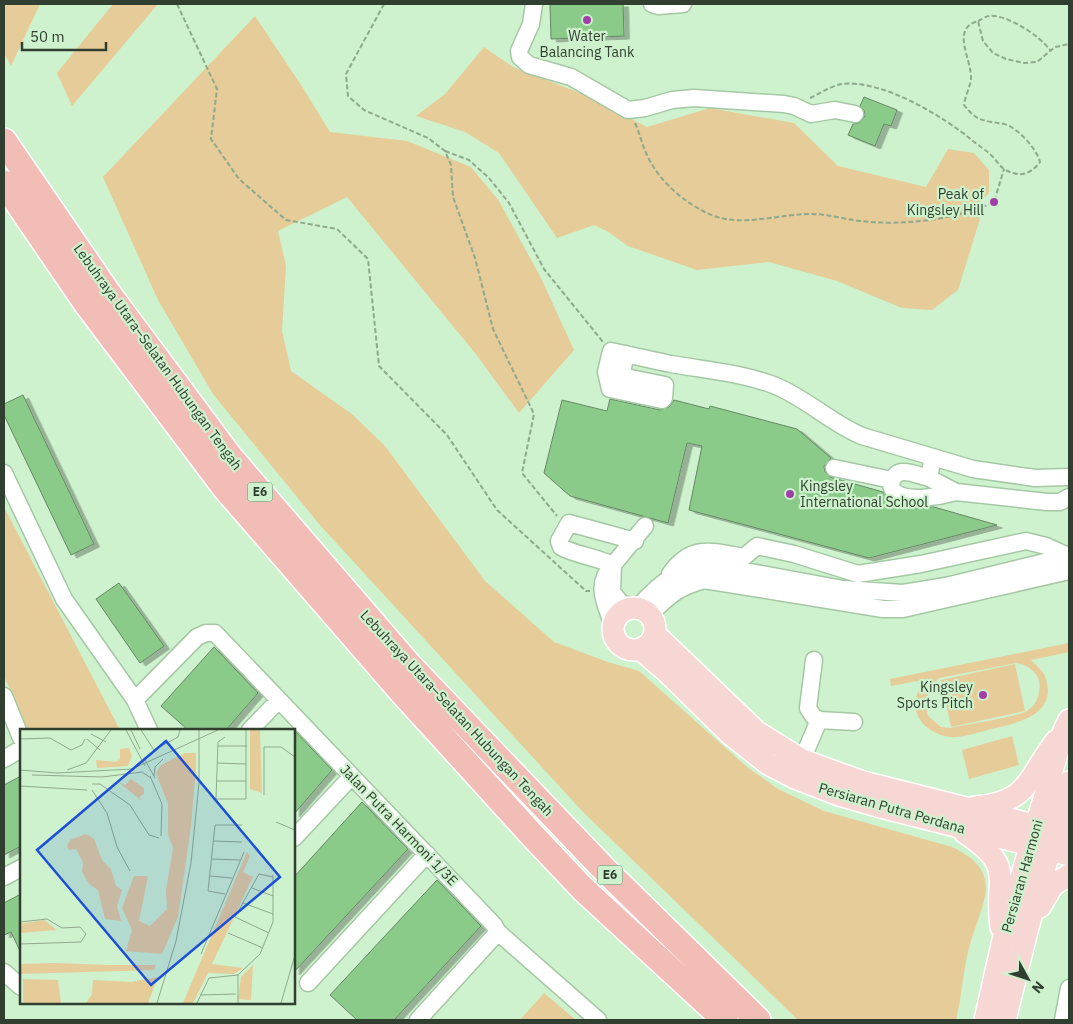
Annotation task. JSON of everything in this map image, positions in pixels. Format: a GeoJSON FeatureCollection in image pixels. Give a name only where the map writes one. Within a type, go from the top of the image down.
{"type":"FeatureCollection","features":[{"type":"Feature","properties":{"kind":"highway","name":"Lebuhraya Utara–Selatan Hubungan Tengah"},"geometry":{"type":"LineString","coordinates":[[4,141],[108,293],[230,457],[409,666],[550,814],[758,1020]]}},
{"type":"Feature","properties":{"kind":"highway","name":"Lebuhraya Utara–Selatan Hubungan Tengah"},"geometry":{"type":"LineString","coordinates":[[4,183],[86,303],[225,488],[401,691],[531,834],[583,889],[725,1020]]}},
{"type":"Feature","properties":{"kind":"main road"},"geometry":{"type":"LineString","coordinates":[[622,611],[644,616],[649,644],[640,650],[626,649],[619,645],[612,632],[613,625],[622,611]]}},
{"type":"Feature","properties":{"kind":"main road","name":"Persiaran Putra Perdana"},"geometry":{"type":"LineString","coordinates":[[644,616],[757,732],[802,760],[863,782],[965,808],[1052,840]]}},
{"type":"Feature","properties":{"kind":"main road","name":"Persiaran Putra Perdana"},"geometry":{"type":"LineString","coordinates":[[640,650],[668,673],[730,734],[768,764],[795,778],[839,795],[954,826],[1052,840]]}},
{"type":"Feature","properties":{"kind":"main road"},"geometry":{"type":"LineString","coordinates":[[965,808],[995,805],[1011,800],[1023,791],[1038,765],[1066,727]]}},
{"type":"Feature","properties":{"kind":"main road","name":"Persiaran Harmoni"},"geometry":{"type":"LineString","coordinates":[[985,1020],[1003,940],[1052,840],[1066,727]]}},
{"type":"Feature","properties":{"kind":"main road","name":"Persiaran Harmoni"},"geometry":{"type":"LineString","coordinates":[[1005,1020],[1027,931],[1069,782]]}},
{"type":"Feature","properties":{"kind":"main road"},"geometry":{"type":"LineString","coordinates":[[954,826],[985,847],[994,858],[1000,870],[999,911],[1003,940]]}},
{"type":"Feature","properties":{"kind":"main road"},"geometry":{"type":"LineString","coordinates":[[1027,931],[1053,885],[1069,875]]}},
{"type":"Feature","properties":{"kind":"street"},"geometry":{"type":"LineString","coordinates":[[534,4],[531,24],[519,52],[524,61],[529,65],[571,77],[628,110],[645,108],[672,100],[694,98],[794,106],[811,114],[835,110],[855,114]]}},
{"type":"Feature","properties":{"kind":"street"},"geometry":{"type":"LineString","coordinates":[[652,4],[659,6],[683,4]]}},
{"type":"Feature","properties":{"kind":"street"},"geometry":{"type":"LineString","coordinates":[[614,374],[618,352],[704,368],[773,385],[797,395],[848,430],[973,469],[1036,478],[1069,477]]}},
{"type":"Feature","properties":{"kind":"street"},"geometry":{"type":"LineString","coordinates":[[929,478],[933,457]]}},
{"type":"Feature","properties":{"kind":"street"},"geometry":{"type":"LineString","coordinates":[[834,468],[892,480]]}},
{"type":"Feature","properties":{"kind":"street"},"geometry":{"type":"LineString","coordinates":[[956,492],[936,498],[903,496],[895,493],[891,488],[892,480],[897,473],[903,471],[929,478],[956,492],[1047,502],[1060,502],[1069,497]]}},
{"type":"Feature","properties":{"kind":"street"},"geometry":{"type":"LineString","coordinates":[[4,473],[64,599],[135,700],[150,729]]}},
{"type":"Feature","properties":{"kind":"street"},"geometry":{"type":"LineString","coordinates":[[612,565],[561,547],[559,541],[565,526],[573,523],[634,540]]}},
{"type":"Feature","properties":{"kind":"street"},"geometry":{"type":"LineString","coordinates":[[613,625],[601,590],[607,570],[645,526]]}},
{"type":"Feature","properties":{"kind":"street"},"geometry":{"type":"LineString","coordinates":[[744,557],[757,546],[794,554],[858,574],[921,564],[1026,541],[1046,546],[1069,561]]}},
{"type":"Feature","properties":{"kind":"street"},"geometry":{"type":"LineString","coordinates":[[644,616],[679,561],[698,552],[717,552],[744,557],[794,578]]}},
{"type":"Feature","properties":{"kind":"street"},"geometry":{"type":"LineString","coordinates":[[644,616],[682,586],[704,580],[883,608],[903,609],[1069,561]]}},
{"type":"Feature","properties":{"kind":"street"},"geometry":{"type":"LineString","coordinates":[[667,578],[696,566],[712,566],[794,578],[860,591],[903,593],[1069,561]]}},
{"type":"Feature","properties":{"kind":"street"},"geometry":{"type":"LineString","coordinates":[[612,565],[612,592],[621,603],[644,616]]}},
{"type":"Feature","properties":{"kind":"street","name":"Jalan Putra Harmoni 1/3E"},"geometry":{"type":"LineString","coordinates":[[135,700],[196,637],[206,633],[215,633],[427,854],[494,925],[498,932],[598,1020]]}},
{"type":"Feature","properties":{"kind":"street"},"geometry":{"type":"LineString","coordinates":[[814,660],[808,708],[813,716],[819,720],[854,722]]}},
{"type":"Feature","properties":{"kind":"street"},"geometry":{"type":"LineString","coordinates":[[4,696],[20,736]]}},
{"type":"Feature","properties":{"kind":"street"},"geometry":{"type":"LineString","coordinates":[[251,729],[279,700]]}},
{"type":"Feature","properties":{"kind":"street"},"geometry":{"type":"LineString","coordinates":[[802,760],[819,720]]}},
{"type":"Feature","properties":{"kind":"street"},"geometry":{"type":"LineString","coordinates":[[4,759],[20,750]]}},
{"type":"Feature","properties":{"kind":"street"},"geometry":{"type":"LineString","coordinates":[[295,837],[352,776]]}},
{"type":"Feature","properties":{"kind":"street"},"geometry":{"type":"LineString","coordinates":[[308,983],[427,854]]}},
{"type":"Feature","properties":{"kind":"street"},"geometry":{"type":"LineString","coordinates":[[4,877],[20,869]]}},
{"type":"Feature","properties":{"kind":"street"},"geometry":{"type":"LineString","coordinates":[[418,1020],[498,932]]}},
{"type":"Feature","properties":{"kind":"street"},"geometry":{"type":"LineString","coordinates":[[4,972],[20,986]]}},
{"type":"Feature","properties":{"kind":"street"},"geometry":{"type":"LineString","coordinates":[[1063,1020],[1069,988]]}},
{"type":"Feature","properties":{"kind":"path"},"geometry":{"type":"LineString","coordinates":[[177,4],[217,89],[211,139],[239,179],[286,220],[337,229],[368,259],[379,366],[446,435],[497,510],[586,591],[601,590]]}},
{"type":"Feature","properties":{"kind":"path"},"geometry":{"type":"LineString","coordinates":[[384,4],[346,74],[348,96],[364,110],[428,138],[445,151],[469,160],[489,178],[509,203],[544,269],[578,313],[618,352]]}},
{"type":"Feature","properties":{"kind":"path"},"geometry":{"type":"LineString","coordinates":[[794,106],[840,84],[857,85],[898,95],[922,106],[961,130],[992,156],[1004,169],[1024,175],[1032,172],[1040,162],[1037,152],[1006,124],[984,122],[972,116],[964,106],[971,81],[963,42],[965,29],[970,23],[990,16],[1028,29],[1044,42],[1050,50]]}},
{"type":"Feature","properties":{"kind":"path"},"geometry":{"type":"LineString","coordinates":[[978,21],[983,41],[993,54],[1006,59],[1024,63],[1037,62],[1050,50],[1069,44]]}},
{"type":"Feature","properties":{"kind":"path"},"geometry":{"type":"LineString","coordinates":[[628,110],[647,156],[658,174],[687,201],[704,212],[744,222],[813,214],[883,222],[957,214],[975,210],[994,202],[1004,169]]}},
{"type":"Feature","properties":{"kind":"path"},"geometry":{"type":"LineString","coordinates":[[445,151],[451,165],[452,197],[475,258],[493,329],[534,414],[522,473],[565,526]]}},
{"type":"Feature","properties":{"kind":"shaded area"},"geometry":{"type":"Polygon","coordinates":[[[4,4],[40,4],[11,66],[4,53],[4,4]]]}},
{"type":"Feature","properties":{"kind":"shaded area"},"geometry":{"type":"Polygon","coordinates":[[[113,4],[158,4],[72,106],[57,73],[113,4]]]}},
{"type":"Feature","properties":{"kind":"shaded area"},"geometry":{"type":"Polygon","coordinates":[[[255,16],[330,132],[407,141],[471,167],[499,201],[541,278],[574,350],[519,413],[475,353],[347,197],[278,231],[286,266],[282,331],[291,371],[353,415],[385,446],[485,581],[554,642],[639,671],[747,767],[778,789],[824,811],[952,847],[969,857],[980,868],[985,879],[986,891],[967,957],[956,1020],[798,1020],[582,811],[319,524],[213,394],[158,300],[103,177],[255,16]]]}},
{"type":"Feature","properties":{"kind":"shaded area"},"geometry":{"type":"Polygon","coordinates":[[[484,47],[513,67],[585,95],[647,127],[710,108],[794,123],[838,166],[926,187],[948,149],[974,153],[989,170],[989,193],[980,202],[980,219],[958,290],[932,310],[902,308],[837,281],[769,262],[697,270],[628,246],[607,231],[594,225],[557,238],[499,153],[465,132],[416,116],[445,94],[484,47]]]}},
{"type":"Feature","properties":{"kind":"shaded area"},"geometry":{"type":"Polygon","coordinates":[[[4,507],[119,729],[28,729],[4,676],[4,507]]]}},
{"type":"Feature","properties":{"kind":"shaded area"},"geometry":{"type":"Polygon","coordinates":[[[1069,643],[1069,652],[1031,660],[1044,674],[1048,688],[1047,699],[1042,707],[1024,720],[965,736],[949,737],[940,735],[925,726],[920,719],[916,712],[915,704],[918,693],[928,679],[891,686],[890,679],[1069,643]],[[1016,663],[939,678],[928,696],[926,705],[928,716],[941,727],[950,728],[1027,711],[1038,698],[1039,681],[1033,671],[1027,666],[1016,663]]]}},
{"type":"Feature","properties":{"kind":"shaded area","name":"Kingsley Sports Pitch"},"geometry":{"type":"Polygon","coordinates":[[[1015,664],[1025,711],[951,727],[941,680],[1015,664]]]}},
{"type":"Feature","properties":{"kind":"shaded area"},"geometry":{"type":"Polygon","coordinates":[[[1012,736],[1019,765],[969,779],[962,750],[1012,736]]]}},
{"type":"Feature","properties":{"kind":"shaded area"},"geometry":{"type":"Polygon","coordinates":[[[544,993],[576,1020],[520,1020],[544,993]]]}},
{"type":"Feature","properties":{"kind":"building","name":"Water Balancing Tank"},"geometry":{"type":"Polygon","coordinates":[[[550,4],[623,4],[624,36],[551,39],[550,4]]]}},
{"type":"Feature","properties":{"kind":"building"},"geometry":{"type":"Polygon","coordinates":[[[864,97],[897,110],[891,126],[884,124],[875,146],[848,135],[853,124],[859,123],[865,116],[864,110],[860,106],[864,97]]]}},
{"type":"Feature","properties":{"kind":"building"},"geometry":{"type":"Polygon","coordinates":[[[23,395],[94,544],[71,555],[4,415],[4,404],[23,395]]]}},
{"type":"Feature","properties":{"kind":"building"},"geometry":{"type":"Polygon","coordinates":[[[610,399],[660,410],[669,407],[674,400],[709,409],[710,406],[797,429],[831,458],[824,466],[825,472],[830,477],[883,492],[888,499],[898,505],[915,508],[934,507],[997,525],[869,558],[689,510],[702,446],[687,443],[668,523],[570,496],[544,473],[562,400],[607,411],[610,399]]]}},
{"type":"Feature","properties":{"kind":"building"},"geometry":{"type":"Polygon","coordinates":[[[119,583],[164,646],[140,663],[96,599],[119,583]]]}},
{"type":"Feature","properties":{"kind":"building"},"geometry":{"type":"Polygon","coordinates":[[[214,647],[258,693],[227,729],[187,729],[161,706],[214,647]]]}},
{"type":"Feature","properties":{"kind":"building"},"geometry":{"type":"Polygon","coordinates":[[[295,731],[332,770],[295,813],[295,731]]]}},
{"type":"Feature","properties":{"kind":"building"},"geometry":{"type":"Polygon","coordinates":[[[20,777],[20,847],[4,855],[4,785],[20,777]]]}},
{"type":"Feature","properties":{"kind":"building"},"geometry":{"type":"Polygon","coordinates":[[[362,802],[408,849],[295,971],[295,876],[362,802]]]}},
{"type":"Feature","properties":{"kind":"building"},"geometry":{"type":"Polygon","coordinates":[[[437,880],[481,926],[394,1020],[357,1020],[330,995],[437,880]]]}},
{"type":"Feature","properties":{"kind":"building"},"geometry":{"type":"Polygon","coordinates":[[[20,895],[20,951],[11,932],[4,935],[4,903],[20,895]]]}},
{"type":"Feature","properties":{"kind":"place","name":"Water Balancing Tank"},"geometry":{"type":"Point","coordinates":[587,20]}},
{"type":"Feature","properties":{"kind":"place","name":"Peak of Kingsley Hill"},"geometry":{"type":"Point","coordinates":[994,202]}},
{"type":"Feature","properties":{"kind":"place","name":"Kingsley International School"},"geometry":{"type":"Point","coordinates":[790,494]}},
{"type":"Feature","properties":{"kind":"place","name":"Kingsley Sports Pitch"},"geometry":{"type":"Point","coordinates":[983,695]}}]}
